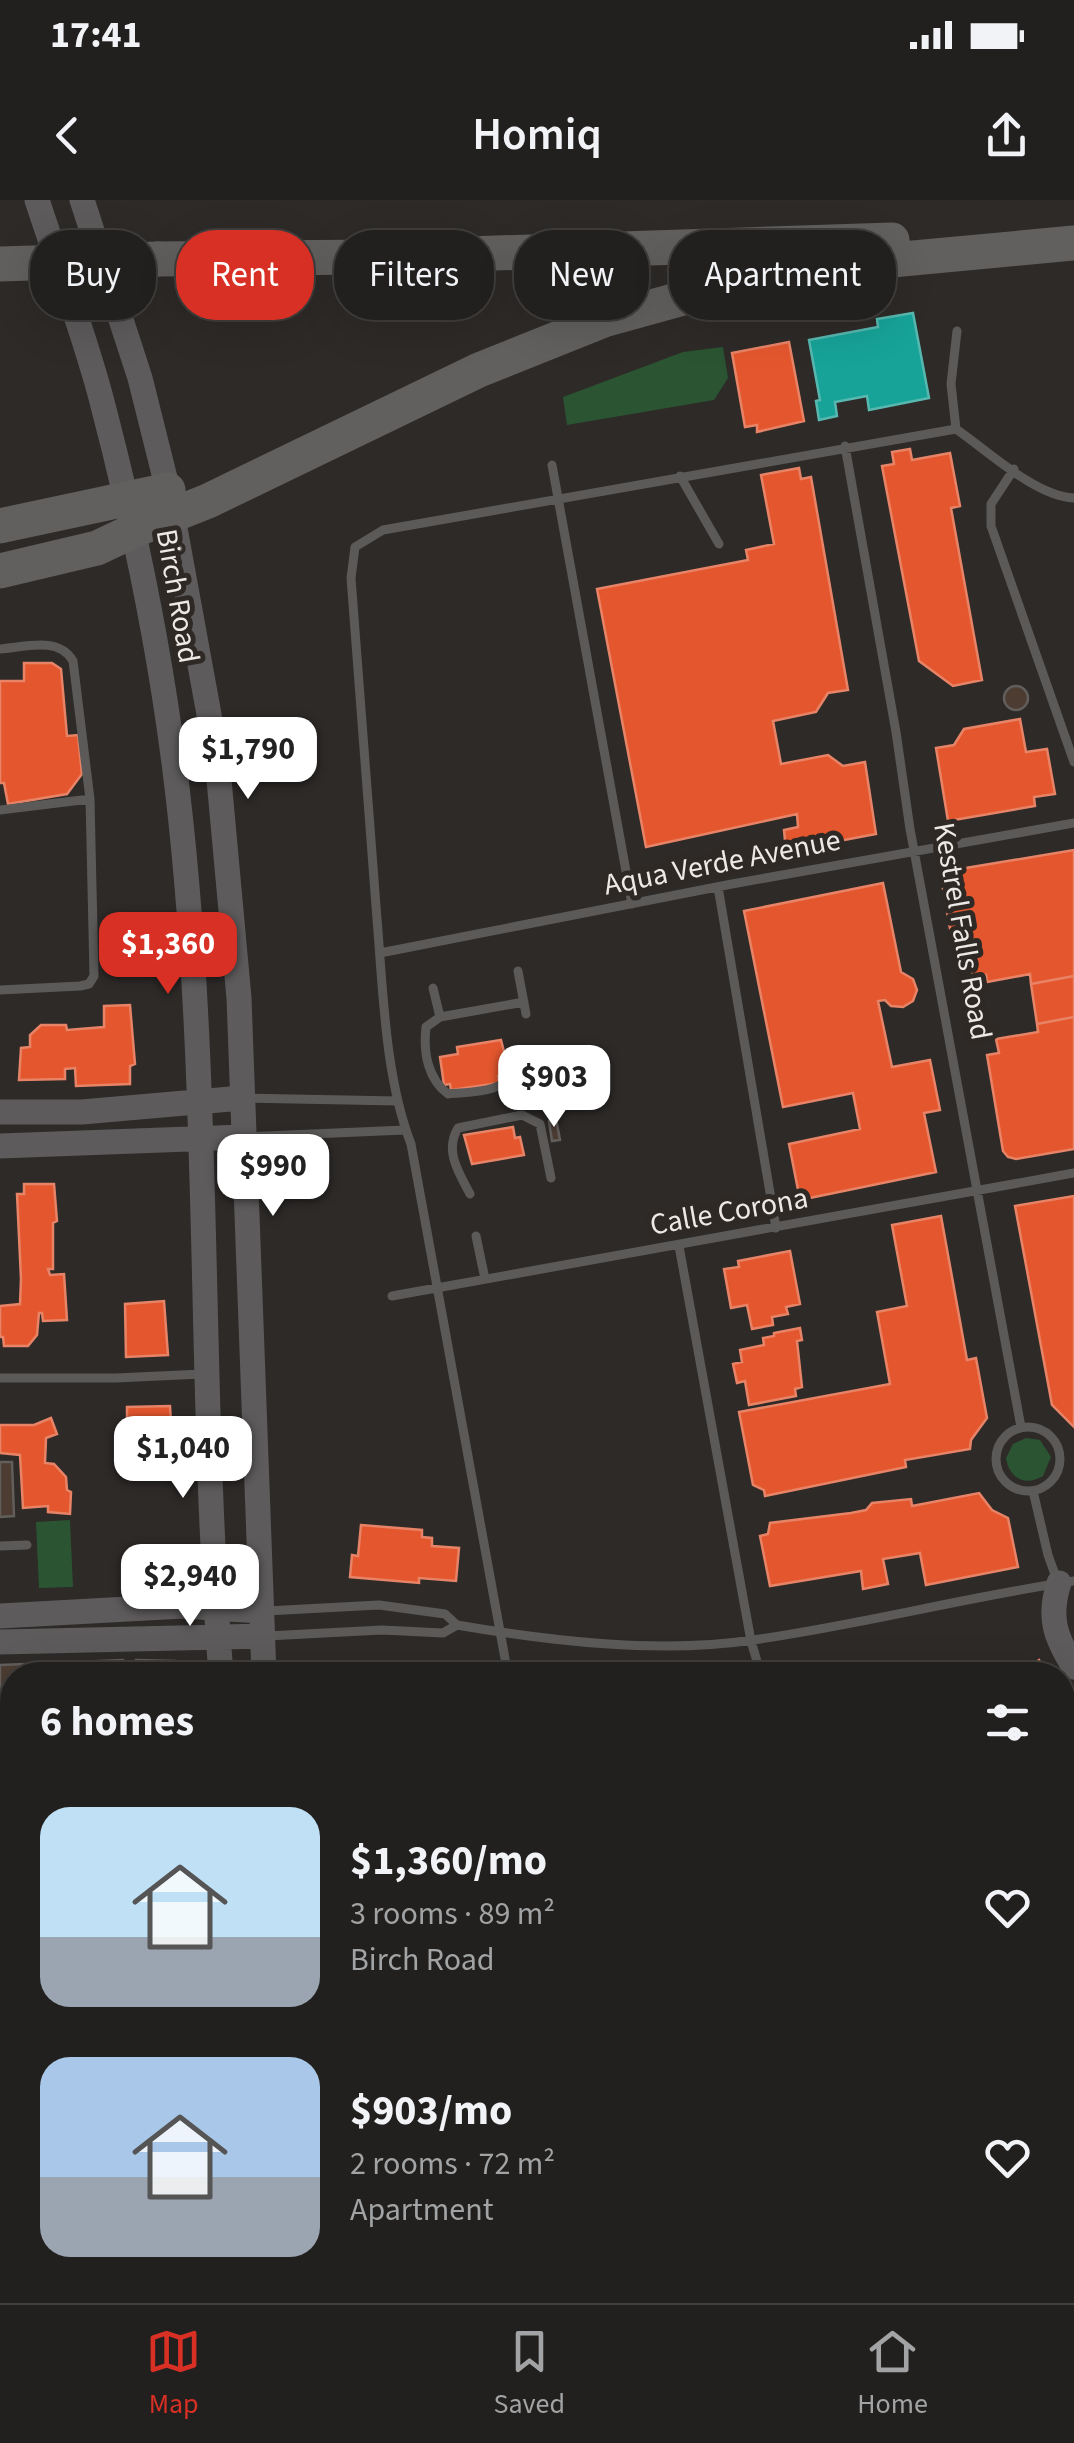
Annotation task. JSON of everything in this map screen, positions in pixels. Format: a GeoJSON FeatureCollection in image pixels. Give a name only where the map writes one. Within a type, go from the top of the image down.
{"type":"FeatureCollection","features":[{"type":"Feature","properties":{"kind":"highway"},"geometry":{"type":"LineString","coordinates":[[156,259],[377,257],[1074,234]]}},
{"type":"Feature","properties":{"kind":"highway"},"geometry":{"type":"LineString","coordinates":[[0,526],[131,515],[172,503],[604,320],[698,294],[789,274],[1074,243]]}},
{"type":"Feature","properties":{"kind":"highway"},"geometry":{"type":"LineString","coordinates":[[0,264],[30,263]]}},
{"type":"Feature","properties":{"kind":"highway"},"geometry":{"type":"LineString","coordinates":[[0,280],[30,276]]}},
{"type":"Feature","properties":{"kind":"highway"},"geometry":{"type":"LineString","coordinates":[[0,571],[97,548],[131,515]]}},
{"type":"Feature","properties":{"kind":"main road","name":"Birch Road"},"geometry":{"type":"LineString","coordinates":[[37,200],[99,390],[131,515],[174,764],[196,1000],[220,1662]]}},
{"type":"Feature","properties":{"kind":"main road","name":"Birch Road"},"geometry":{"type":"LineString","coordinates":[[82,200],[140,378],[172,503],[216,758],[238,998],[264,1662]]}},
{"type":"Feature","properties":{"kind":"main road"},"geometry":{"type":"LineString","coordinates":[[0,1112],[82,1112],[242,1098]]}},
{"type":"Feature","properties":{"kind":"main road"},"geometry":{"type":"LineString","coordinates":[[0,1146],[243,1137]]}},
{"type":"Feature","properties":{"kind":"main road"},"geometry":{"type":"LineString","coordinates":[[1069,1588],[1051,1610],[1071,1662]]}},
{"type":"Feature","properties":{"kind":"main road"},"geometry":{"type":"LineString","coordinates":[[0,1616],[182,1606],[216,1608],[262,1623]]}},
{"type":"Feature","properties":{"kind":"main road"},"geometry":{"type":"LineString","coordinates":[[0,1642],[218,1636],[262,1623]]}},
{"type":"Feature","properties":{"kind":"lane"},"geometry":{"type":"LineString","coordinates":[[956,429],[951,384],[958,331]]}},
{"type":"Feature","properties":{"kind":"lane"},"geometry":{"type":"LineString","coordinates":[[506,1662],[411,1144],[398,1101],[380,954],[351,578],[355,547],[383,530],[956,429],[1038,487],[1060,497],[1074,498]]}},
{"type":"Feature","properties":{"kind":"lane","name":"Kestrel Falls Road"},"geometry":{"type":"LineString","coordinates":[[845,446],[1021,1427]]}},
{"type":"Feature","properties":{"kind":"lane"},"geometry":{"type":"LineString","coordinates":[[552,465],[632,904]]}},
{"type":"Feature","properties":{"kind":"lane"},"geometry":{"type":"LineString","coordinates":[[1014,470],[991,504],[991,526],[1074,762]]}},
{"type":"Feature","properties":{"kind":"lane"},"geometry":{"type":"LineString","coordinates":[[680,476],[719,544]]}},
{"type":"Feature","properties":{"kind":"lane"},"geometry":{"type":"LineString","coordinates":[[0,648],[56,645],[67,650],[72,661],[90,798],[94,976],[89,984],[80,986],[0,990]]}},
{"type":"Feature","properties":{"kind":"lane"},"geometry":{"type":"LineString","coordinates":[[0,810],[90,798]]}},
{"type":"Feature","properties":{"kind":"lane","name":"Aqua Verde Avenue"},"geometry":{"type":"LineString","coordinates":[[380,954],[718,887],[1074,823]]}},
{"type":"Feature","properties":{"kind":"lane"},"geometry":{"type":"LineString","coordinates":[[718,887],[776,1228]]}},
{"type":"Feature","properties":{"kind":"lane"},"geometry":{"type":"LineString","coordinates":[[518,970],[526,1014]]}},
{"type":"Feature","properties":{"kind":"lane"},"geometry":{"type":"LineString","coordinates":[[433,988],[440,1017]]}},
{"type":"Feature","properties":{"kind":"lane"},"geometry":{"type":"LineString","coordinates":[[524,1002],[440,1017],[426,1028],[424,1041],[433,1082],[448,1094],[504,1085],[516,1066],[535,1060]]}},
{"type":"Feature","properties":{"kind":"lane"},"geometry":{"type":"LineString","coordinates":[[242,1098],[398,1101]]}},
{"type":"Feature","properties":{"kind":"lane"},"geometry":{"type":"LineString","coordinates":[[470,1194],[454,1161],[454,1133],[458,1128],[522,1115],[540,1124],[550,1178]]}},
{"type":"Feature","properties":{"kind":"lane"},"geometry":{"type":"LineString","coordinates":[[243,1137],[406,1130]]}},
{"type":"Feature","properties":{"kind":"lane","name":"Calle Corona"},"geometry":{"type":"LineString","coordinates":[[392,1296],[1074,1173]]}},
{"type":"Feature","properties":{"kind":"lane"},"geometry":{"type":"LineString","coordinates":[[476,1236],[485,1279]]}},
{"type":"Feature","properties":{"kind":"lane"},"geometry":{"type":"LineString","coordinates":[[679,1246],[757,1662]]}},
{"type":"Feature","properties":{"kind":"lane"},"geometry":{"type":"LineString","coordinates":[[0,1378],[207,1374]]}},
{"type":"Feature","properties":{"kind":"lane"},"geometry":{"type":"LineString","coordinates":[[1021,1427],[1042,1429],[1060,1453],[1057,1474],[1051,1482],[1033,1491],[1022,1491],[1003,1480],[996,1459],[1003,1438],[1021,1427]]}},
{"type":"Feature","properties":{"kind":"lane"},"geometry":{"type":"LineString","coordinates":[[262,1623],[378,1605],[445,1614],[458,1625],[500,1633],[574,1641],[692,1645],[751,1640],[1069,1588],[1040,1526],[1033,1491]]}},
{"type":"Feature","properties":{"kind":"lane"},"geometry":{"type":"LineString","coordinates":[[0,1546],[28,1546]]}},
{"type":"Feature","properties":{"kind":"lane"},"geometry":{"type":"LineString","coordinates":[[262,1623],[443,1633],[458,1625]]}},
{"type":"Feature","properties":{"kind":"green space"},"geometry":{"type":"Polygon","coordinates":[[[723,347],[728,378],[714,400],[567,425],[563,397],[683,352],[723,347]]]}},
{"type":"Feature","properties":{"kind":"green space"},"geometry":{"type":"Polygon","coordinates":[[[1026,1438],[1040,1440],[1051,1457],[1043,1476],[1030,1481],[1014,1475],[1006,1458],[1013,1444],[1026,1438]]]}},
{"type":"Feature","properties":{"kind":"green space"},"geometry":{"type":"Polygon","coordinates":[[[70,1520],[73,1587],[39,1588],[36,1522],[70,1520]]]}},
{"type":"Feature","properties":{"kind":"building: Shops"},"geometry":{"type":"Polygon","coordinates":[[[789,342],[804,421],[757,432],[757,425],[745,427],[732,353],[789,342]]]}},
{"type":"Feature","properties":{"kind":"building: Shops"},"geometry":{"type":"Polygon","coordinates":[[[910,449],[912,460],[950,453],[960,506],[951,508],[982,680],[953,686],[919,661],[882,466],[894,464],[892,452],[910,449]]]}},
{"type":"Feature","properties":{"kind":"building: Shops"},"geometry":{"type":"Polygon","coordinates":[[[799,468],[801,479],[811,477],[848,690],[828,693],[816,712],[773,721],[781,764],[828,755],[843,766],[865,762],[876,834],[786,851],[784,830],[798,827],[797,814],[646,847],[597,589],[748,560],[746,550],[774,544],[761,475],[799,468]]]}},
{"type":"Feature","properties":{"kind":"building: Shops"},"geometry":{"type":"Polygon","coordinates":[[[24,663],[52,663],[61,669],[67,736],[78,735],[82,774],[67,794],[8,804],[4,783],[0,783],[0,681],[24,681],[24,663]]]}},
{"type":"Feature","properties":{"kind":"building: Shops"},"geometry":{"type":"Polygon","coordinates":[[[1020,719],[1026,752],[1047,749],[1055,794],[1034,797],[1035,806],[948,821],[936,748],[954,745],[964,729],[1020,719]]]}},
{"type":"Feature","properties":{"kind":"building: Shops"},"geometry":{"type":"Polygon","coordinates":[[[1074,850],[1074,976],[1031,984],[1030,974],[987,982],[986,975],[973,977],[971,966],[957,968],[943,889],[957,886],[955,874],[960,869],[1074,850]]]}},
{"type":"Feature","properties":{"kind":"building: Shops"},"geometry":{"type":"Polygon","coordinates":[[[883,883],[901,972],[913,979],[917,990],[913,1001],[903,1007],[878,1001],[892,1067],[930,1060],[940,1110],[924,1113],[936,1172],[800,1200],[789,1144],[860,1129],[853,1093],[783,1107],[744,911],[883,883]]]}},
{"type":"Feature","properties":{"kind":"building: Shops"},"geometry":{"type":"Polygon","coordinates":[[[1074,976],[1074,1017],[1037,1024],[1031,984],[1074,976]]]}},
{"type":"Feature","properties":{"kind":"building: Shops"},"geometry":{"type":"Polygon","coordinates":[[[130,1005],[135,1064],[130,1066],[130,1084],[76,1086],[75,1068],[65,1069],[65,1079],[19,1080],[21,1048],[30,1047],[30,1035],[41,1025],[66,1025],[67,1030],[104,1027],[104,1006],[130,1005]]]}},
{"type":"Feature","properties":{"kind":"building: Shops"},"geometry":{"type":"Polygon","coordinates":[[[1074,1017],[1074,1149],[1008,1157],[1003,1151],[987,1055],[999,1053],[996,1039],[1038,1032],[1037,1024],[1074,1017]]]}},
{"type":"Feature","properties":{"kind":"building: Shops"},"geometry":{"type":"Polygon","coordinates":[[[501,1040],[508,1067],[507,1074],[498,1076],[499,1083],[451,1090],[450,1084],[444,1085],[440,1057],[458,1054],[457,1047],[501,1040]]]}},
{"type":"Feature","properties":{"kind":"building: Shops"},"geometry":{"type":"Polygon","coordinates":[[[513,1127],[524,1155],[472,1164],[464,1135],[513,1127]]]}},
{"type":"Feature","properties":{"kind":"building: Shops"},"geometry":{"type":"Polygon","coordinates":[[[24,1184],[54,1184],[57,1221],[53,1223],[53,1269],[48,1269],[50,1275],[64,1274],[67,1320],[43,1321],[39,1313],[37,1335],[28,1346],[4,1346],[0,1337],[0,1306],[20,1304],[17,1194],[24,1194],[24,1184]]]}},
{"type":"Feature","properties":{"kind":"building: Shops"},"geometry":{"type":"Polygon","coordinates":[[[1074,1196],[1074,1427],[1052,1405],[1015,1206],[1074,1196]]]}},
{"type":"Feature","properties":{"kind":"building: Shops"},"geometry":{"type":"Polygon","coordinates":[[[941,1216],[967,1360],[976,1358],[987,1418],[971,1440],[970,1449],[905,1460],[906,1467],[765,1496],[764,1490],[753,1485],[739,1412],[890,1384],[877,1312],[907,1306],[892,1225],[941,1216]]]}},
{"type":"Feature","properties":{"kind":"building: Shops"},"geometry":{"type":"Polygon","coordinates":[[[790,1251],[800,1304],[786,1307],[788,1314],[772,1317],[773,1325],[752,1329],[747,1305],[731,1308],[724,1269],[739,1267],[738,1261],[790,1251]]]}},
{"type":"Feature","properties":{"kind":"building: Shops"},"geometry":{"type":"Polygon","coordinates":[[[164,1301],[168,1355],[126,1357],[125,1304],[164,1301]]]}},
{"type":"Feature","properties":{"kind":"building: Shops"},"geometry":{"type":"Polygon","coordinates":[[[800,1328],[802,1340],[797,1341],[802,1387],[795,1389],[796,1396],[749,1405],[745,1381],[737,1383],[733,1364],[742,1362],[740,1350],[764,1345],[763,1338],[774,1333],[800,1328]]]}},
{"type":"Feature","properties":{"kind":"building: Shops"},"geometry":{"type":"Polygon","coordinates":[[[170,1406],[172,1440],[167,1440],[168,1460],[129,1457],[122,1425],[127,1425],[127,1407],[170,1406]]]}},
{"type":"Feature","properties":{"kind":"building: Shops"},"geometry":{"type":"Polygon","coordinates":[[[51,1418],[57,1434],[46,1438],[45,1463],[54,1464],[66,1477],[67,1490],[71,1492],[70,1514],[48,1512],[48,1506],[23,1508],[20,1455],[0,1453],[0,1425],[34,1425],[51,1418]]]}},
{"type":"Feature","properties":{"kind":"building: Shops"},"geometry":{"type":"Polygon","coordinates":[[[979,1493],[992,1510],[1008,1518],[1018,1567],[926,1585],[920,1553],[883,1559],[888,1584],[863,1589],[861,1571],[770,1586],[760,1536],[768,1534],[770,1523],[851,1513],[866,1510],[872,1503],[911,1499],[912,1506],[979,1493]]]}},
{"type":"Feature","properties":{"kind":"building: Shops"},"geometry":{"type":"Polygon","coordinates":[[[361,1525],[422,1530],[422,1537],[432,1538],[432,1546],[459,1548],[456,1581],[419,1578],[419,1583],[350,1577],[352,1555],[358,1556],[361,1525]]]}},
{"type":"Feature","properties":{"kind":"building: Public"},"geometry":{"type":"Polygon","coordinates":[[[913,313],[929,398],[869,410],[867,396],[835,402],[837,416],[819,420],[816,401],[820,400],[809,340],[878,327],[877,320],[896,320],[896,316],[913,313]]]}},
{"type":"Feature","properties":{"kind":"building: Other"},"geometry":{"type":"Polygon","coordinates":[[[1016,686],[1028,698],[1016,710],[1004,698],[1016,686]]]}},
{"type":"Feature","properties":{"kind":"building: Other"},"geometry":{"type":"Polygon","coordinates":[[[556,1119],[560,1140],[552,1141],[549,1121],[556,1119]]]}},
{"type":"Feature","properties":{"kind":"building: Other"},"geometry":{"type":"Polygon","coordinates":[[[0,1462],[12,1462],[14,1516],[0,1517],[0,1462]]]}}]}
